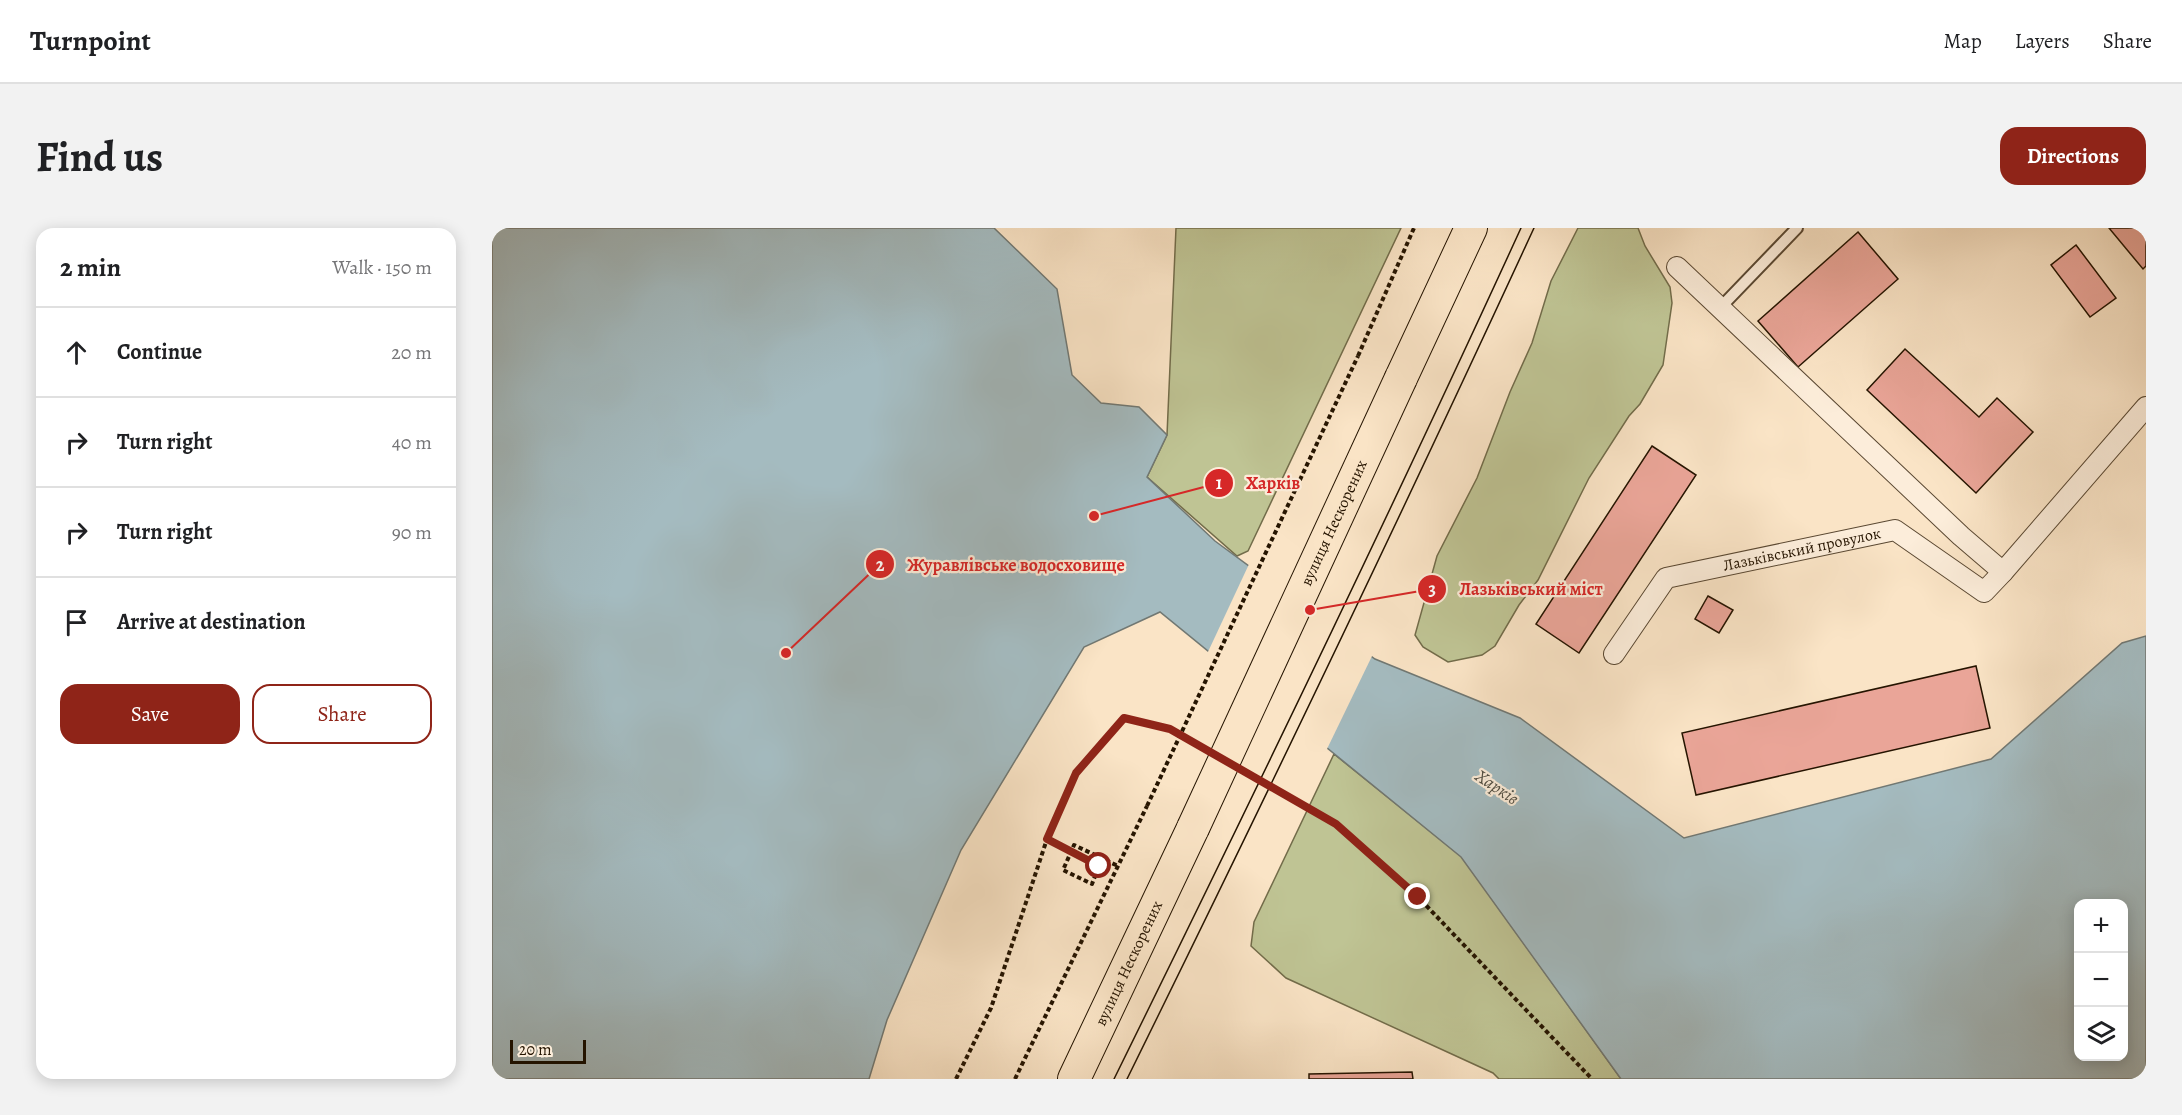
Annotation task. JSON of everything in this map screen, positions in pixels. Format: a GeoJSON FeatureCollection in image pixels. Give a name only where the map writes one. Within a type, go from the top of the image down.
{"type":"FeatureCollection","features":[{"type":"Feature","properties":{"kind":"main road","name":"вулиця Нескорених"},"geometry":{"type":"LineString","coordinates":[[1074,1079],[1471,228]]}},
{"type":"Feature","properties":{"kind":"street"},"geometry":{"type":"LineString","coordinates":[[1677,267],[1960,536],[2003,572]]}},
{"type":"Feature","properties":{"kind":"street","name":"Лазьківський провулок"},"geometry":{"type":"LineString","coordinates":[[1614,654],[1666,578],[1895,531],[1984,592],[2146,407]]}},
{"type":"Feature","properties":{"kind":"lane"},"geometry":{"type":"LineString","coordinates":[[1720,308],[1797,228]]}},
{"type":"Feature","properties":{"kind":"path"},"geometry":{"type":"LineString","coordinates":[[1015,1079],[1147,806],[1358,356],[1414,228]]}},
{"type":"Feature","properties":{"kind":"path"},"geometry":{"type":"LineString","coordinates":[[956,1079],[991,1008],[1047,839],[1076,773],[1124,718],[1170,729],[1209,751]]}},
{"type":"Feature","properties":{"kind":"path"},"geometry":{"type":"LineString","coordinates":[[1238,767],[1336,824],[1344,831],[1418,897],[1592,1079]]}},
{"type":"Feature","properties":{"kind":"path"},"geometry":{"type":"LineString","coordinates":[[1047,839],[1058,845],[1068,850],[1078,855],[1099,866],[1092,884],[1063,870],[1070,853],[1074,845],[1118,866]]}},
{"type":"Feature","properties":{"kind":"green space"},"geometry":{"type":"Polygon","coordinates":[[[1176,228],[1401,228],[1248,551],[1237,556],[1147,477],[1167,435],[1176,228]]]}},
{"type":"Feature","properties":{"kind":"green space"},"geometry":{"type":"Polygon","coordinates":[[[1578,228],[1638,228],[1645,246],[1670,287],[1672,303],[1663,365],[1640,404],[1629,416],[1589,478],[1538,580],[1519,605],[1495,646],[1482,655],[1448,662],[1423,647],[1415,635],[1437,556],[1477,478],[1510,392],[1532,343],[1551,281],[1578,228]]]}},
{"type":"Feature","properties":{"kind":"green space"},"geometry":{"type":"Polygon","coordinates":[[[1334,754],[1462,857],[1621,1079],[1499,1079],[1493,1073],[1286,978],[1251,946],[1254,922],[1334,754]]]}},
{"type":"Feature","properties":{"kind":"water"},"geometry":{"type":"Polygon","coordinates":[[[492,228],[994,228],[1057,289],[1072,375],[1101,403],[1139,407],[1167,435],[1147,477],[1215,541],[1375,659],[1520,718],[1684,838],[1991,759],[2122,643],[2146,636],[2146,1079],[1621,1079],[1461,857],[1160,612],[1084,647],[961,850],[887,1020],[869,1079],[492,1079],[492,228]]]}},
{"type":"Feature","properties":{"kind":"pier"},"geometry":{"type":"Polygon","coordinates":[[[1250,562],[1373,654],[1326,751],[1207,654],[1250,562]]]}},
{"type":"Feature","properties":{"kind":"building"},"geometry":{"type":"Polygon","coordinates":[[[2109,228],[2146,228],[2146,266],[2143,269],[2109,228]]]}},
{"type":"Feature","properties":{"kind":"building"},"geometry":{"type":"Polygon","coordinates":[[[1858,232],[1898,279],[1798,367],[1758,321],[1858,232]]]}},
{"type":"Feature","properties":{"kind":"building"},"geometry":{"type":"Polygon","coordinates":[[[2076,245],[2116,298],[2090,317],[2051,265],[2076,245]]]}},
{"type":"Feature","properties":{"kind":"building"},"geometry":{"type":"Polygon","coordinates":[[[1905,349],[1979,417],[1997,398],[2033,432],[1976,493],[1867,390],[1905,349]]]}},
{"type":"Feature","properties":{"kind":"building"},"geometry":{"type":"Polygon","coordinates":[[[1652,446],[1696,475],[1579,653],[1536,624],[1652,446]]]}},
{"type":"Feature","properties":{"kind":"building"},"geometry":{"type":"Polygon","coordinates":[[[1708,596],[1733,610],[1719,633],[1695,619],[1708,596]]]}},
{"type":"Feature","properties":{"kind":"building"},"geometry":{"type":"Polygon","coordinates":[[[1976,666],[1990,728],[1696,795],[1682,733],[1976,666]]]}},
{"type":"Feature","properties":{"kind":"building"},"geometry":{"type":"Polygon","coordinates":[[[1412,1072],[1413,1079],[1309,1079],[1309,1074],[1412,1072]]]}},
{"type":"Feature","properties":{"kind":"tram line"},"geometry":{"type":"LineString","coordinates":[[1114,1079],[1422,442],[1521,228]]}},
{"type":"Feature","properties":{"kind":"tram line"},"geometry":{"type":"LineString","coordinates":[[1127,1079],[1333,655],[1534,228]]}},
{"type":"Feature","properties":{"kind":"place","name":"Харків"},"geometry":{"type":"Point","coordinates":[1094,516]}},
{"type":"Feature","properties":{"kind":"place","name":"Лазьківський міст"},"geometry":{"type":"Point","coordinates":[1310,610]}},
{"type":"Feature","properties":{"kind":"place","name":"Журавлівське водосховище"},"geometry":{"type":"Point","coordinates":[786,653]}},
{"type":"Feature","properties":{"kind":"route"},"geometry":{"type":"LineString","coordinates":[[1099,866],[1047,839],[1076,773],[1124,718],[1170,729],[1287,794],[1336,824],[1418,897]]}}]}
